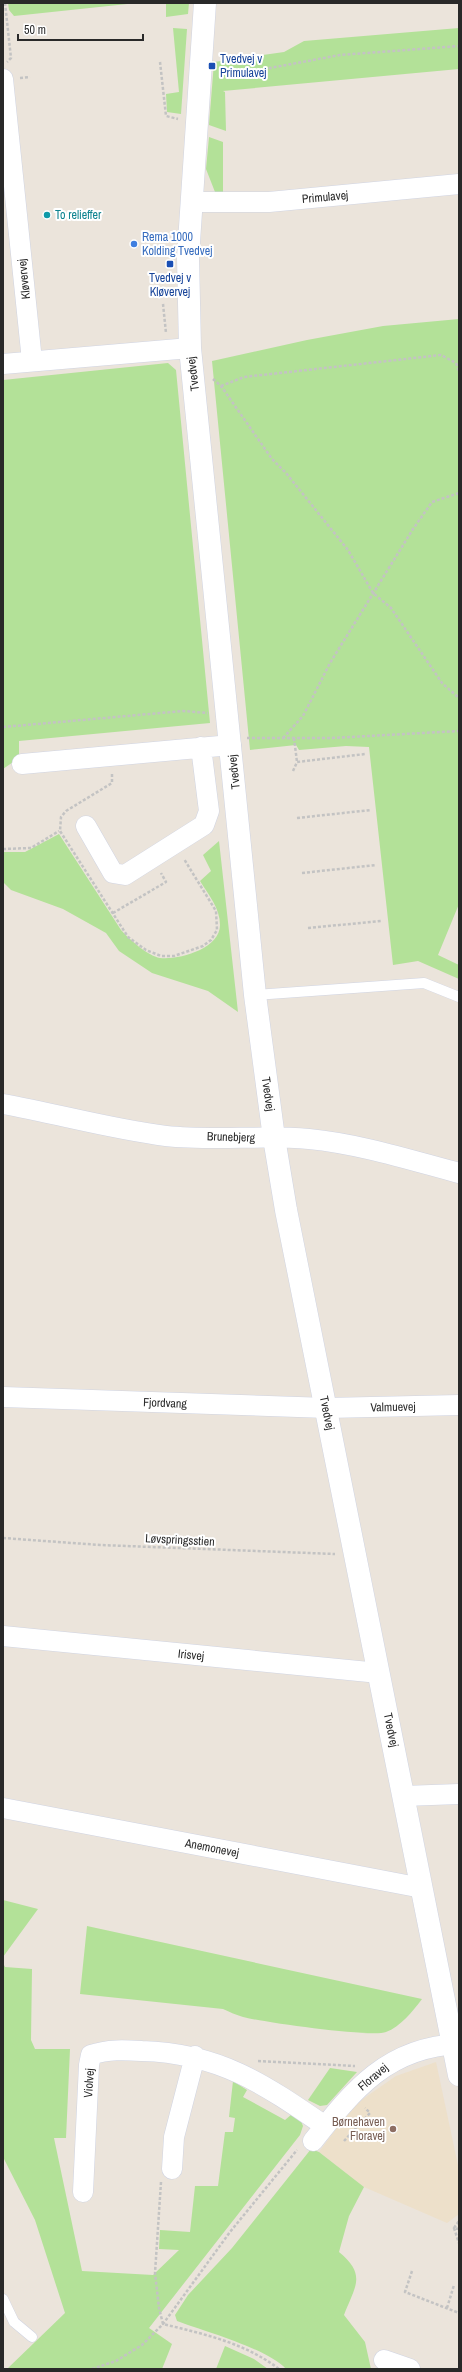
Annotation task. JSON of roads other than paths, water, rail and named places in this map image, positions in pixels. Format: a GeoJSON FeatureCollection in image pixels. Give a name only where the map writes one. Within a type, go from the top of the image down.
{"type":"FeatureCollection","features":[{"type":"Feature","properties":{"kind":"street","name":"Tvedvej"},"geometry":{"type":"LineString","coordinates":[[205,3],[188,258],[190,348],[231,741],[255,995],[274,1138],[422,1888],[456,2044],[459,2075]]}},
{"type":"Feature","properties":{"kind":"street","name":"Kløvervej"},"geometry":{"type":"LineString","coordinates":[[3,79],[9,197],[32,361]]}},
{"type":"Feature","properties":{"kind":"street","name":"Primulavej"},"geometry":{"type":"LineString","coordinates":[[192,202],[269,202],[459,184]]}},
{"type":"Feature","properties":{"kind":"street"},"geometry":{"type":"LineString","coordinates":[[3,364],[190,348]]}},
{"type":"Feature","properties":{"kind":"street","name":"Tvedvej"},"geometry":{"type":"LineString","coordinates":[[22,764],[201,747],[231,741]]}},
{"type":"Feature","properties":{"kind":"street"},"geometry":{"type":"LineString","coordinates":[[86,826],[114,872],[125,875],[204,825],[208,811],[201,747]]}},
{"type":"Feature","properties":{"kind":"street","name":"Brunebjerg"},"geometry":{"type":"LineString","coordinates":[[3,1104],[60,1114],[115,1128],[168,1136],[308,1139],[368,1148],[459,1173]]}},
{"type":"Feature","properties":{"kind":"street","name":"Fjordvang"},"geometry":{"type":"LineString","coordinates":[[3,1397],[327,1408]]}},
{"type":"Feature","properties":{"kind":"street","name":"Valmuevej"},"geometry":{"type":"LineString","coordinates":[[327,1408],[459,1405]]}},
{"type":"Feature","properties":{"kind":"street","name":"Irisvej"},"geometry":{"type":"LineString","coordinates":[[3,1636],[379,1673]]}},
{"type":"Feature","properties":{"kind":"street"},"geometry":{"type":"LineString","coordinates":[[404,1796],[459,1794]]}},
{"type":"Feature","properties":{"kind":"street","name":"Anemonevej"},"geometry":{"type":"LineString","coordinates":[[3,1808],[422,1888]]}},
{"type":"Feature","properties":{"kind":"street","name":"Floravej"},"geometry":{"type":"LineString","coordinates":[[319,2133],[352,2095],[377,2070],[417,2051],[456,2044]]}},
{"type":"Feature","properties":{"kind":"street","name":"Violvej"},"geometry":{"type":"LineString","coordinates":[[83,2192],[91,2055],[104,2051],[126,2050],[172,2052],[195,2056],[228,2068],[276,2092],[319,2133]]}},
{"type":"Feature","properties":{"kind":"street"},"geometry":{"type":"LineString","coordinates":[[172,2169],[174,2137],[195,2056]]}},
{"type":"Feature","properties":{"kind":"street"},"geometry":{"type":"LineString","coordinates":[[384,2360],[410,2369]]}},
{"type":"Feature","properties":{"kind":"lane"},"geometry":{"type":"LineString","coordinates":[[255,995],[424,983],[459,996]]}},
{"type":"Feature","properties":{"kind":"lane"},"geometry":{"type":"LineString","coordinates":[[3,2299],[14,2322],[32,2336]]}},
{"type":"Feature","properties":{"kind":"place","name":"Tvedvej v Primulavej"},"geometry":{"type":"Point","coordinates":[212,66]}},
{"type":"Feature","properties":{"kind":"place","name":"To relieffer"},"geometry":{"type":"Point","coordinates":[47,215]}},
{"type":"Feature","properties":{"kind":"place","name":"Rema 1000 Kolding Tvedvej"},"geometry":{"type":"Point","coordinates":[134,244]}},
{"type":"Feature","properties":{"kind":"place","name":"Tvedvej v Kløvervej"},"geometry":{"type":"Point","coordinates":[170,264]}},
{"type":"Feature","properties":{"kind":"place","name":"Børnehaven Floravej"},"geometry":{"type":"Point","coordinates":[393,2129]}}]}
